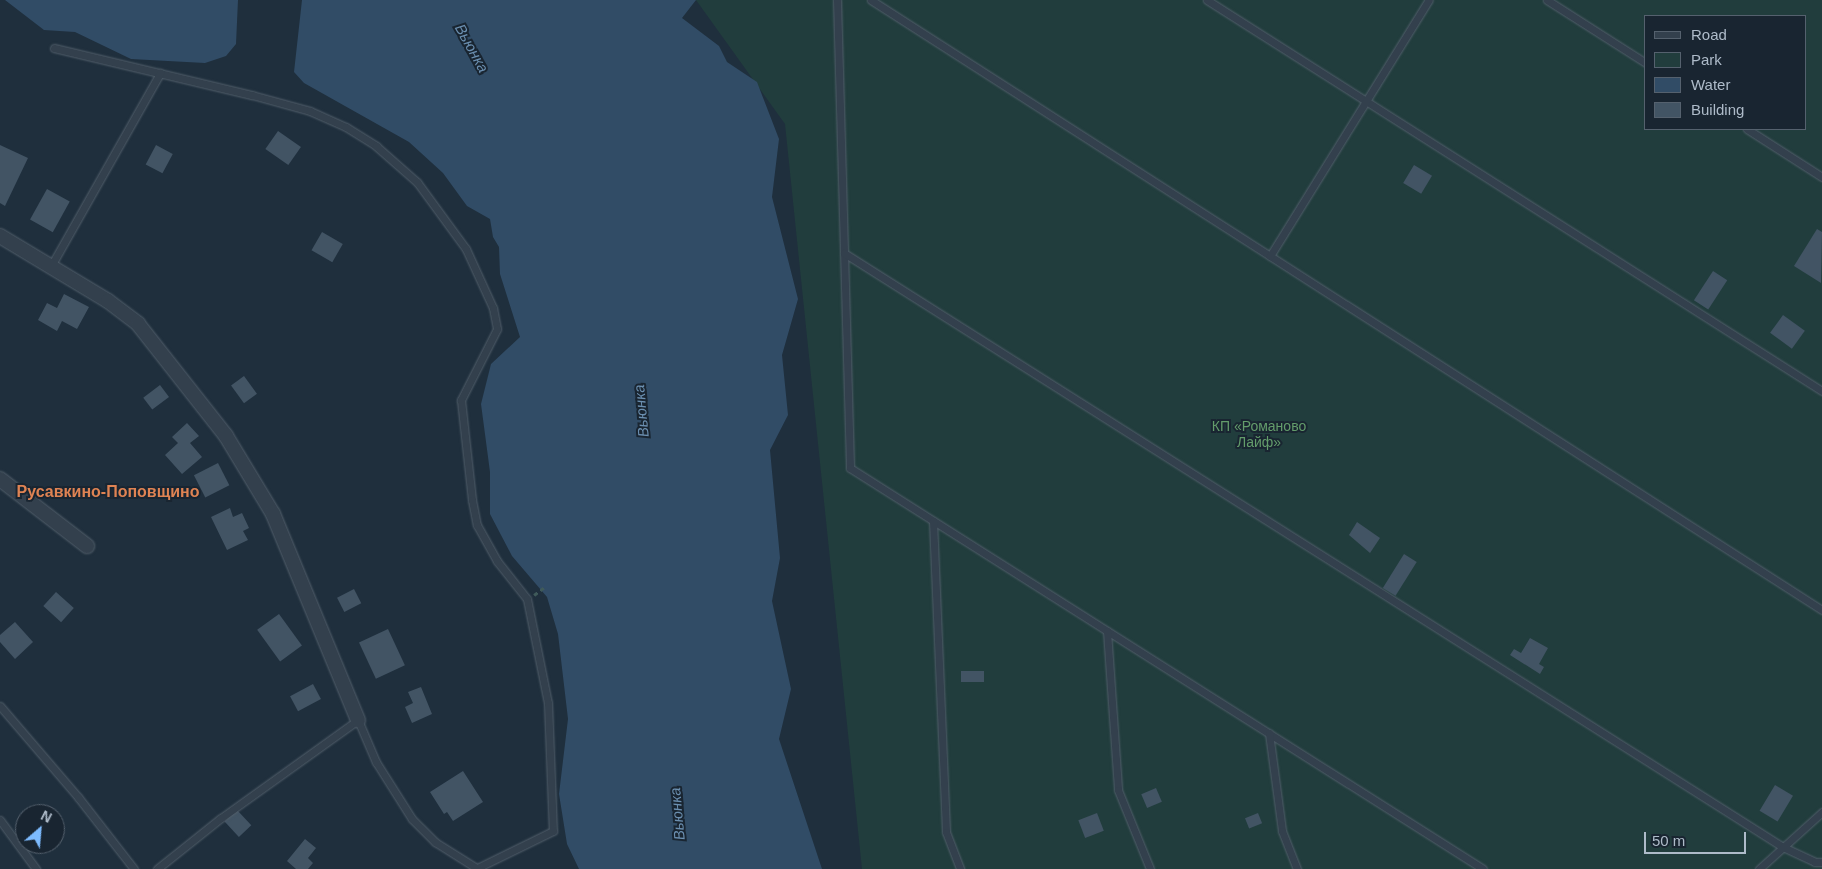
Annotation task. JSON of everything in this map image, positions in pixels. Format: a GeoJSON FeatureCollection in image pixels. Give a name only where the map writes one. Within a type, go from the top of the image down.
{"type":"FeatureCollection","features":[{"type":"Feature","properties":{"kind":"street"},"geometry":{"type":"LineString","coordinates":[[0,236],[51,266],[138,324],[226,436],[273,514],[326,635],[358,720]]}},
{"type":"Feature","properties":{"kind":"street"},"geometry":{"type":"LineString","coordinates":[[0,479],[87,546]]}},
{"type":"Feature","properties":{"kind":"lane"},"geometry":{"type":"LineString","coordinates":[[836,0],[850,468],[1483,869]]}},
{"type":"Feature","properties":{"kind":"lane"},"geometry":{"type":"LineString","coordinates":[[871,0],[1822,610]]}},
{"type":"Feature","properties":{"kind":"lane"},"geometry":{"type":"LineString","coordinates":[[1207,0],[1822,391]]}},
{"type":"Feature","properties":{"kind":"lane"},"geometry":{"type":"LineString","coordinates":[[1270,256],[1428,0]]}},
{"type":"Feature","properties":{"kind":"lane"},"geometry":{"type":"LineString","coordinates":[[1547,0],[1644,62]]}},
{"type":"Feature","properties":{"kind":"lane"},"geometry":{"type":"LineString","coordinates":[[54,48],[310,111],[376,146],[418,182],[466,248],[493,308],[497,329],[461,400],[472,500],[477,524],[497,562],[527,599],[548,703],[553,831],[478,869],[435,842],[412,819],[376,762],[358,720],[229,812],[157,869]]}},
{"type":"Feature","properties":{"kind":"lane"},"geometry":{"type":"LineString","coordinates":[[51,266],[160,73]]}},
{"type":"Feature","properties":{"kind":"lane"},"geometry":{"type":"LineString","coordinates":[[1750,130],[1822,177]]}},
{"type":"Feature","properties":{"kind":"lane"},"geometry":{"type":"LineString","coordinates":[[844,252],[1783,847],[1815,862],[1822,862]]}},
{"type":"Feature","properties":{"kind":"lane"},"geometry":{"type":"LineString","coordinates":[[933,521],[946,832],[960,869]]}},
{"type":"Feature","properties":{"kind":"lane"},"geometry":{"type":"LineString","coordinates":[[1107,631],[1118,790],[1150,869]]}},
{"type":"Feature","properties":{"kind":"lane"},"geometry":{"type":"LineString","coordinates":[[0,706],[78,797],[134,869]]}},
{"type":"Feature","properties":{"kind":"lane"},"geometry":{"type":"LineString","coordinates":[[1269,733],[1282,831],[1297,869]]}},
{"type":"Feature","properties":{"kind":"lane"},"geometry":{"type":"LineString","coordinates":[[1758,869],[1822,812]]}},
{"type":"Feature","properties":{"kind":"lane"},"geometry":{"type":"LineString","coordinates":[[0,820],[36,869]]}},
{"type":"Feature","properties":{"kind":"path"},"geometry":{"type":"LineString","coordinates":[[531,598],[546,586]]}},
{"type":"Feature","properties":{"kind":"green space","name":"КП «Романово Лайф»"},"geometry":{"type":"Polygon","coordinates":[[[696,0],[1822,0],[1822,869],[862,869],[785,124],[696,0]]]}},
{"type":"Feature","properties":{"kind":"water"},"geometry":{"type":"Polygon","coordinates":[[[5,0],[238,0],[236,44],[226,56],[205,63],[131,59],[75,32],[44,30],[5,0]]]}},
{"type":"Feature","properties":{"kind":"water","name":"Вьюнка"},"geometry":{"type":"Polygon","coordinates":[[[302,0],[696,0],[682,18],[719,46],[727,62],[757,82],[779,139],[772,197],[798,299],[782,355],[788,415],[770,450],[780,558],[772,601],[791,689],[779,739],[822,869],[579,869],[567,844],[559,794],[568,719],[558,634],[547,597],[512,556],[490,514],[490,472],[481,404],[491,364],[520,337],[500,274],[499,247],[493,237],[490,219],[467,206],[443,173],[409,142],[304,83],[294,72],[302,0]]]}},
{"type":"Feature","properties":{"kind":"building"},"geometry":{"type":"Polygon","coordinates":[[[278,131],[301,147],[288,165],[265,149],[278,131]]]}},
{"type":"Feature","properties":{"kind":"building"},"geometry":{"type":"Polygon","coordinates":[[[0,145],[28,158],[5,206],[0,203],[0,145]]]}},
{"type":"Feature","properties":{"kind":"building"},"geometry":{"type":"Polygon","coordinates":[[[156,145],[173,154],[162,173],[146,164],[156,145]]]}},
{"type":"Feature","properties":{"kind":"building"},"geometry":{"type":"Polygon","coordinates":[[[1414,165],[1432,176],[1421,194],[1403,183],[1414,165]]]}},
{"type":"Feature","properties":{"kind":"building"},"geometry":{"type":"Polygon","coordinates":[[[47,189],[70,202],[53,232],[30,220],[47,189]]]}},
{"type":"Feature","properties":{"kind":"building"},"geometry":{"type":"Polygon","coordinates":[[[1817,229],[1822,232],[1821,283],[1794,266],[1817,229]]]}},
{"type":"Feature","properties":{"kind":"building"},"geometry":{"type":"Polygon","coordinates":[[[322,232],[343,244],[332,262],[312,250],[322,232]]]}},
{"type":"Feature","properties":{"kind":"building"},"geometry":{"type":"Polygon","coordinates":[[[1713,271],[1727,280],[1708,310],[1694,300],[1713,271]]]}},
{"type":"Feature","properties":{"kind":"building"},"geometry":{"type":"Polygon","coordinates":[[[64,294],[89,307],[77,329],[62,321],[57,331],[38,320],[47,303],[57,308],[64,294]]]}},
{"type":"Feature","properties":{"kind":"building"},"geometry":{"type":"Polygon","coordinates":[[[1783,315],[1805,331],[1792,349],[1770,333],[1783,315]]]}},
{"type":"Feature","properties":{"kind":"building"},"geometry":{"type":"Polygon","coordinates":[[[244,376],[257,394],[244,403],[231,385],[244,376]]]}},
{"type":"Feature","properties":{"kind":"building"},"geometry":{"type":"Polygon","coordinates":[[[160,385],[169,397],[152,410],[143,398],[160,385]]]}},
{"type":"Feature","properties":{"kind":"building"},"geometry":{"type":"Polygon","coordinates":[[[187,423],[199,436],[190,443],[202,457],[182,474],[165,455],[178,443],[172,437],[187,423]]]}},
{"type":"Feature","properties":{"kind":"building"},"geometry":{"type":"Polygon","coordinates":[[[218,463],[229,485],[205,498],[194,475],[218,463]]]}},
{"type":"Feature","properties":{"kind":"building"},"geometry":{"type":"Polygon","coordinates":[[[230,508],[233,517],[242,513],[249,528],[243,531],[248,540],[227,550],[211,517],[230,508]]]}},
{"type":"Feature","properties":{"kind":"building"},"geometry":{"type":"Polygon","coordinates":[[[1357,522],[1380,538],[1370,553],[1349,535],[1357,522]]]}},
{"type":"Feature","properties":{"kind":"building"},"geometry":{"type":"Polygon","coordinates":[[[1404,554],[1417,562],[1396,596],[1383,588],[1404,554]]]}},
{"type":"Feature","properties":{"kind":"building"},"geometry":{"type":"Polygon","coordinates":[[[354,589],[361,603],[344,612],[337,598],[354,589]]]}},
{"type":"Feature","properties":{"kind":"building"},"geometry":{"type":"Polygon","coordinates":[[[56,592],[74,608],[61,622],[43,606],[56,592]]]}},
{"type":"Feature","properties":{"kind":"building"},"geometry":{"type":"Polygon","coordinates":[[[279,614],[302,646],[280,661],[257,630],[279,614]]]}},
{"type":"Feature","properties":{"kind":"building"},"geometry":{"type":"Polygon","coordinates":[[[15,622],[33,642],[15,659],[0,642],[0,635],[15,622]]]}},
{"type":"Feature","properties":{"kind":"building"},"geometry":{"type":"Polygon","coordinates":[[[388,629],[405,665],[376,679],[359,643],[388,629]]]}},
{"type":"Feature","properties":{"kind":"building"},"geometry":{"type":"Polygon","coordinates":[[[1530,638],[1548,648],[1539,664],[1544,667],[1540,674],[1510,655],[1514,649],[1521,653],[1530,638]]]}},
{"type":"Feature","properties":{"kind":"building"},"geometry":{"type":"Polygon","coordinates":[[[961,671],[984,671],[984,682],[961,682],[961,671]]]}},
{"type":"Feature","properties":{"kind":"building"},"geometry":{"type":"Polygon","coordinates":[[[313,684],[321,699],[298,711],[290,696],[313,684]]]}},
{"type":"Feature","properties":{"kind":"building"},"geometry":{"type":"Polygon","coordinates":[[[421,687],[432,714],[412,723],[405,707],[413,703],[408,692],[421,687]]]}},
{"type":"Feature","properties":{"kind":"building"},"geometry":{"type":"Polygon","coordinates":[[[463,771],[483,802],[453,821],[447,812],[444,814],[430,792],[463,771]]]}},
{"type":"Feature","properties":{"kind":"building"},"geometry":{"type":"Polygon","coordinates":[[[1775,785],[1793,796],[1778,822],[1760,811],[1775,785]]]}},
{"type":"Feature","properties":{"kind":"building"},"geometry":{"type":"Polygon","coordinates":[[[1156,788],[1162,802],[1147,808],[1141,794],[1156,788]]]}},
{"type":"Feature","properties":{"kind":"building"},"geometry":{"type":"Polygon","coordinates":[[[237,810],[251,825],[239,837],[225,822],[237,810]]]}},
{"type":"Feature","properties":{"kind":"building"},"geometry":{"type":"Polygon","coordinates":[[[1097,813],[1104,831],[1085,838],[1078,820],[1097,813]]]}},
{"type":"Feature","properties":{"kind":"building"},"geometry":{"type":"Polygon","coordinates":[[[1258,813],[1262,823],[1249,828],[1245,818],[1258,813]]]}},
{"type":"Feature","properties":{"kind":"building"},"geometry":{"type":"Polygon","coordinates":[[[305,839],[316,848],[308,858],[313,863],[308,869],[296,869],[287,861],[305,839]]]}},
{"type":"Feature","properties":{"kind":"district","name":"Русавкино-Поповщино"},"geometry":{"type":"Point","coordinates":[108,492]}}]}
